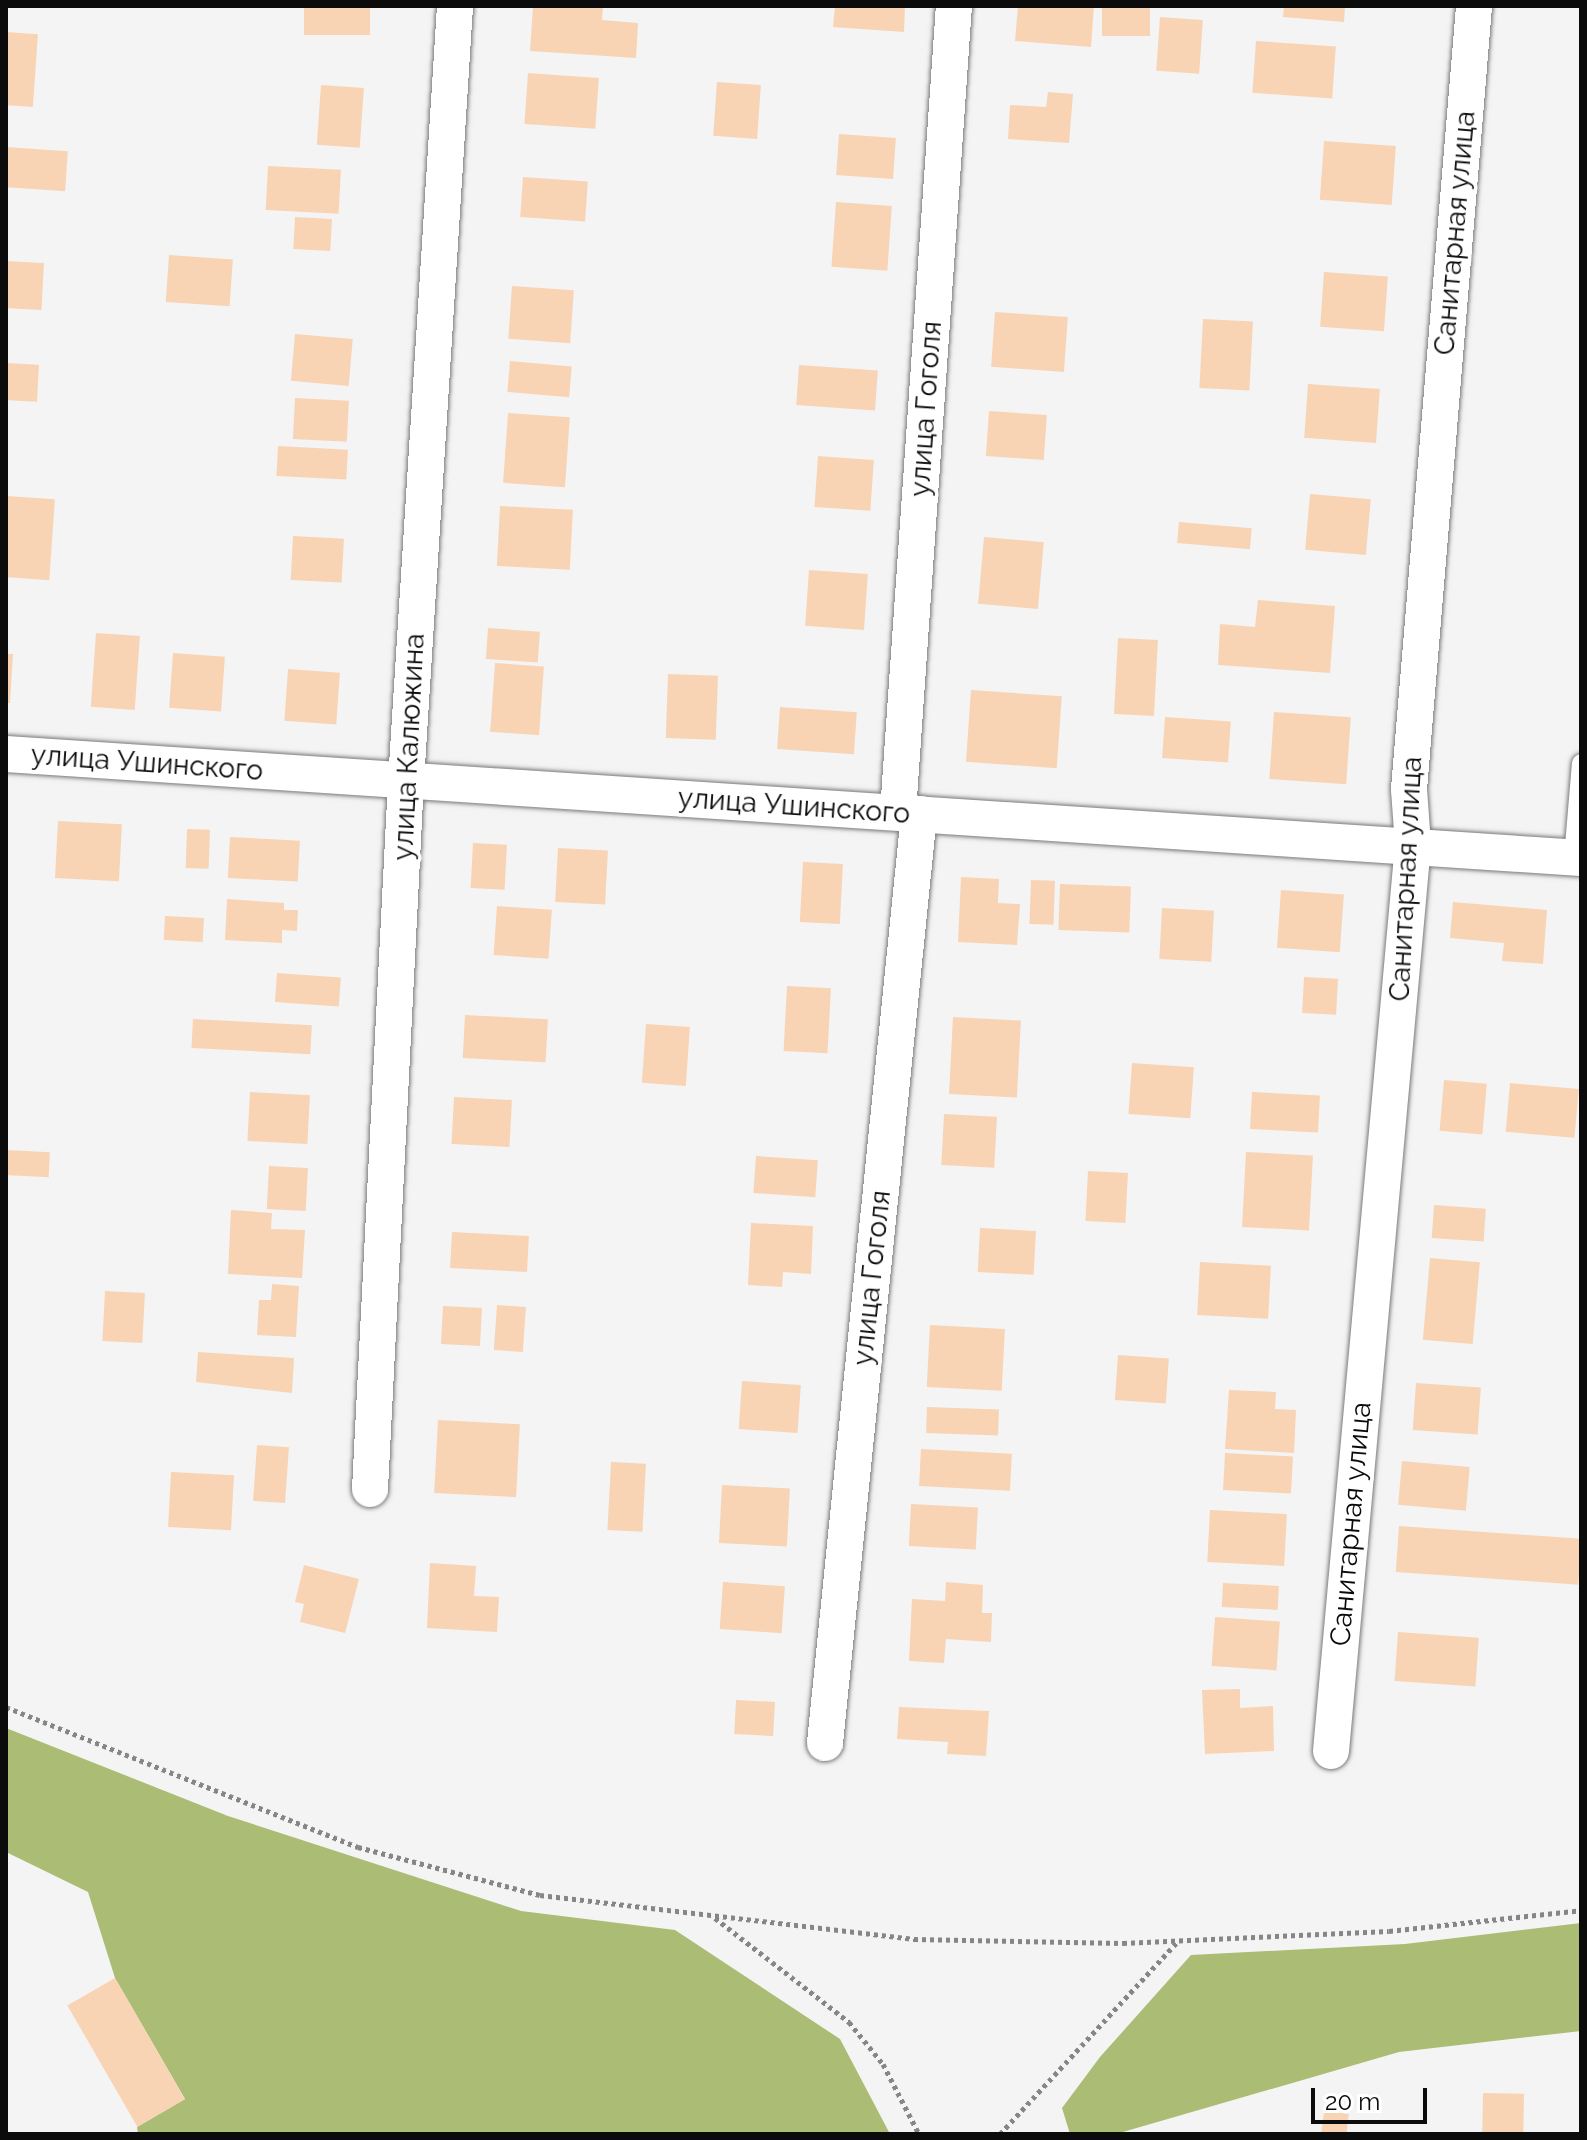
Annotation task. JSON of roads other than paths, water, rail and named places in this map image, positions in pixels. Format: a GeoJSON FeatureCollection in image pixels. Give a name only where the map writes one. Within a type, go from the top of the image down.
{"type":"FeatureCollection","features":[{"type":"Feature","properties":{"kind":"street","name":"улица Калюжина"},"geometry":{"type":"LineString","coordinates":[[370,1489],[406,781],[455,6]]}},
{"type":"Feature","properties":{"kind":"street","name":"улица Гоголя"},"geometry":{"type":"LineString","coordinates":[[825,1743],[908,813],[954,6]]}},
{"type":"Feature","properties":{"kind":"street","name":"Санитарная улица"},"geometry":{"type":"LineString","coordinates":[[1331,1751],[1413,845],[1409,789],[1474,6]]}},
{"type":"Feature","properties":{"kind":"street","name":"улица Ушинского"},"geometry":{"type":"LineString","coordinates":[[6,754],[1577,858]]}},
{"type":"Feature","properties":{"kind":"lane"},"geometry":{"type":"LineString","coordinates":[[1577,858],[1581,763]]}}]}
